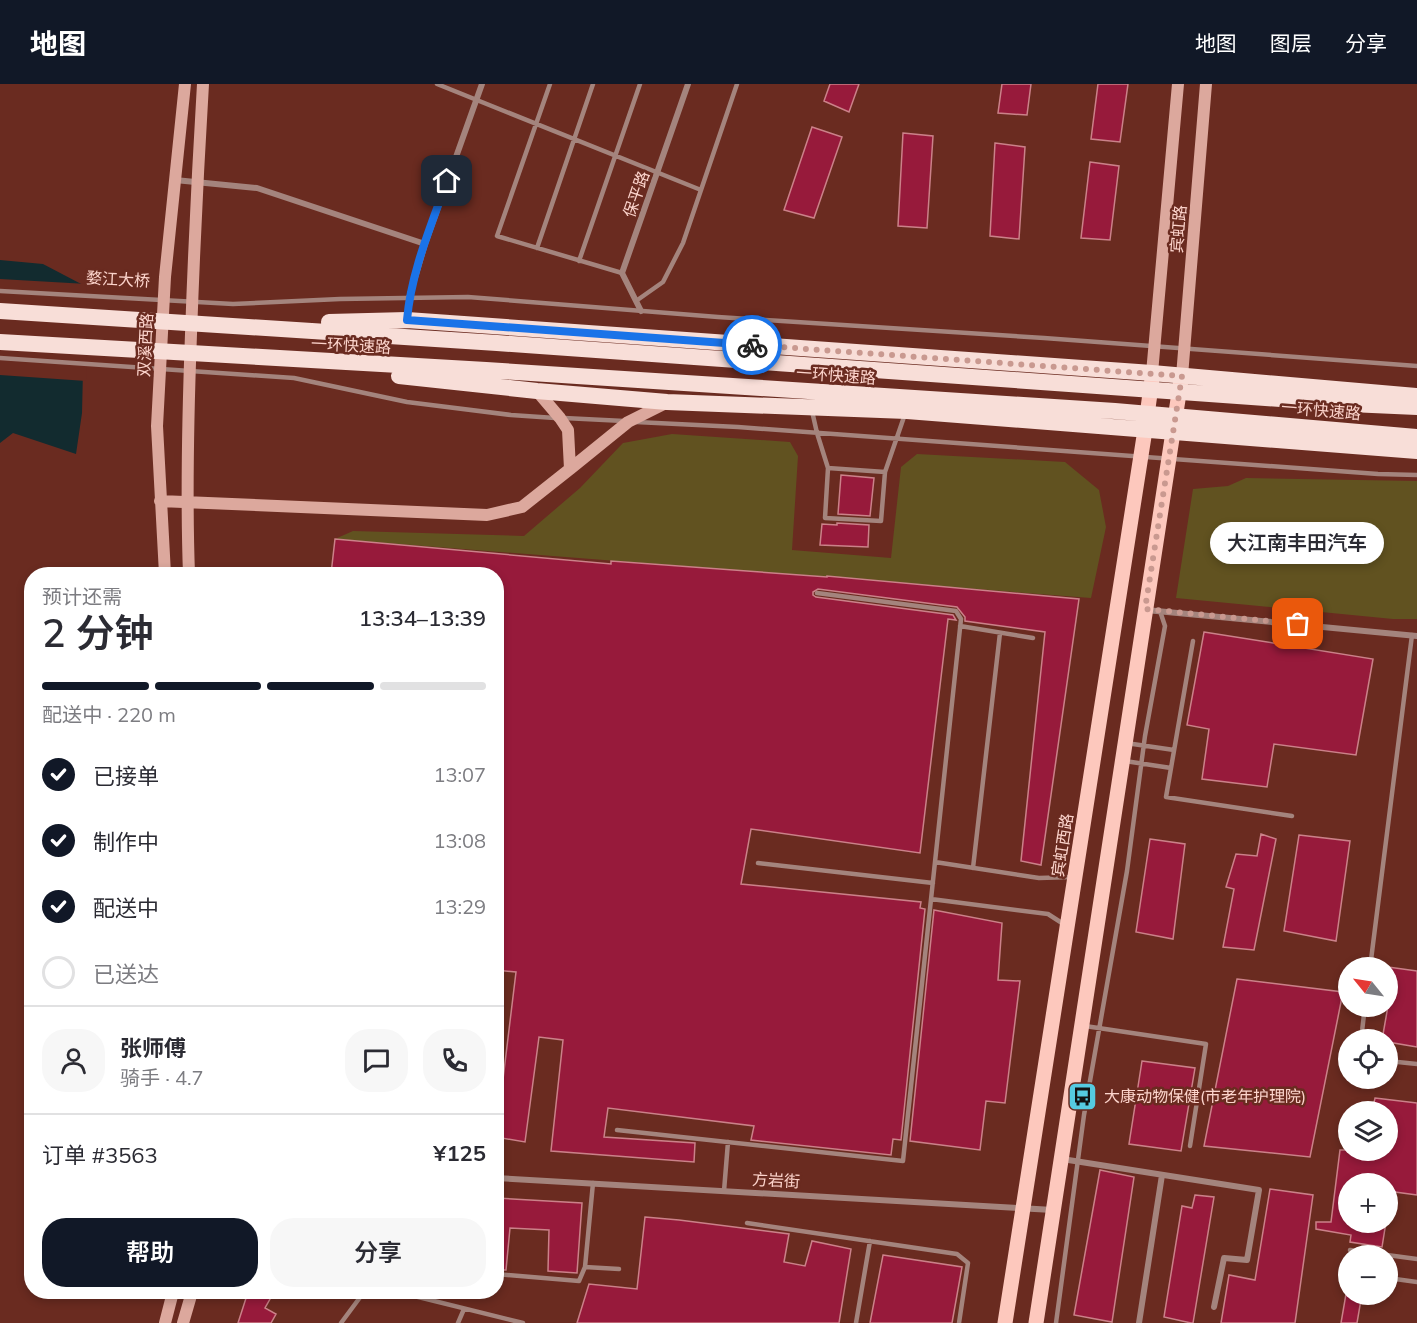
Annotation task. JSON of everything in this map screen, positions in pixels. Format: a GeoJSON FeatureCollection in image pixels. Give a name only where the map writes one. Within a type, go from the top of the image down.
{"type":"FeatureCollection","features":[{"type":"Feature","properties":{"kind":"highway"},"geometry":{"type":"LineString","coordinates":[[0,311],[230,325],[407,320],[1152,373],[1417,396]]}},
{"type":"Feature","properties":{"kind":"highway","name":"一环快速路"},"geometry":{"type":"LineString","coordinates":[[230,325],[1338,404],[1417,407]]}},
{"type":"Feature","properties":{"kind":"highway"},"geometry":{"type":"LineString","coordinates":[[0,342],[216,356],[537,391],[668,402],[907,411],[1417,451]]}},
{"type":"Feature","properties":{"kind":"highway","name":"一环快速路"},"geometry":{"type":"LineString","coordinates":[[216,356],[486,370],[1115,411],[1417,437]]}},
{"type":"Feature","properties":{"kind":"main road","name":"双溪西路"},"geometry":{"type":"LineString","coordinates":[[165,567],[157,426],[165,278],[185,84]]}},
{"type":"Feature","properties":{"kind":"main road"},"geometry":{"type":"LineString","coordinates":[[189,567],[186,502],[197,182],[203,84]]}},
{"type":"Feature","properties":{"kind":"main road","name":"宾虹路"},"geometry":{"type":"LineString","coordinates":[[1152,373],[1178,84]]}},
{"type":"Feature","properties":{"kind":"main road","name":"宾虹路"},"geometry":{"type":"LineString","coordinates":[[1182,376],[1206,84]]}},
{"type":"Feature","properties":{"kind":"main road","name":"宾虹西路"},"geometry":{"type":"LineString","coordinates":[[1005,1323],[1141,457],[1152,373]]}},
{"type":"Feature","properties":{"kind":"main road"},"geometry":{"type":"LineString","coordinates":[[1036,1323],[1122,760],[1153,610],[1168,459],[1182,376]]}},
{"type":"Feature","properties":{"kind":"main road"},"geometry":{"type":"LineString","coordinates":[[537,391],[568,430],[570,469]]}},
{"type":"Feature","properties":{"kind":"main road"},"geometry":{"type":"LineString","coordinates":[[160,501],[487,515],[522,507],[628,422],[668,402]]}},
{"type":"Feature","properties":{"kind":"main road"},"geometry":{"type":"LineString","coordinates":[[165,1323],[171,1299]]}},
{"type":"Feature","properties":{"kind":"main road"},"geometry":{"type":"LineString","coordinates":[[183,1323],[190,1299]]}},
{"type":"Feature","properties":{"kind":"street"},"geometry":{"type":"LineString","coordinates":[[407,320],[409,298],[425,244],[482,84]]}},
{"type":"Feature","properties":{"kind":"street","name":"保平路"},"geometry":{"type":"LineString","coordinates":[[622,273],[688,84]]}},
{"type":"Feature","properties":{"kind":"street"},"geometry":{"type":"LineString","coordinates":[[176,180],[257,188],[425,244]]}},
{"type":"Feature","properties":{"kind":"street"},"geometry":{"type":"LineString","coordinates":[[622,273],[641,311]]}},
{"type":"Feature","properties":{"kind":"street"},"geometry":{"type":"LineString","coordinates":[[1153,610],[1415,636]]}},
{"type":"Feature","properties":{"kind":"street"},"geometry":{"type":"LineString","coordinates":[[1062,1159],[1259,1190],[1247,1260],[1224,1258],[1214,1307]]}},
{"type":"Feature","properties":{"kind":"street"},"geometry":{"type":"LineString","coordinates":[[1139,1323],[1162,1174]]}},
{"type":"Feature","properties":{"kind":"street","name":"方岩街"},"geometry":{"type":"LineString","coordinates":[[504,1178],[1054,1210]]}},
{"type":"Feature","properties":{"kind":"lane"},"geometry":{"type":"LineString","coordinates":[[437,84],[477,98],[701,190]]}},
{"type":"Feature","properties":{"kind":"lane"},"geometry":{"type":"LineString","coordinates":[[550,84],[497,236],[622,273]]}},
{"type":"Feature","properties":{"kind":"lane"},"geometry":{"type":"LineString","coordinates":[[537,248],[593,84]]}},
{"type":"Feature","properties":{"kind":"lane"},"geometry":{"type":"LineString","coordinates":[[579,261],[640,84]]}},
{"type":"Feature","properties":{"kind":"lane"},"geometry":{"type":"LineString","coordinates":[[636,301],[663,282],[683,243],[737,84]]}},
{"type":"Feature","properties":{"kind":"lane","name":"婺江大桥"},"geometry":{"type":"LineString","coordinates":[[0,291],[233,304],[468,297],[1417,366]]}},
{"type":"Feature","properties":{"kind":"lane"},"geometry":{"type":"LineString","coordinates":[[0,358],[294,378],[407,402],[511,415],[817,433],[1417,475]]}},
{"type":"Feature","properties":{"kind":"lane"},"geometry":{"type":"LineString","coordinates":[[811,406],[828,468],[825,518],[881,521],[885,472],[902,418],[907,411]]}},
{"type":"Feature","properties":{"kind":"lane"},"geometry":{"type":"LineString","coordinates":[[828,468],[885,472]]}},
{"type":"Feature","properties":{"kind":"lane"},"geometry":{"type":"LineString","coordinates":[[617,1130],[903,1161],[961,619],[956,611],[817,593]]}},
{"type":"Feature","properties":{"kind":"lane"},"geometry":{"type":"LineString","coordinates":[[1056,1323],[1078,1161],[1127,872],[1144,746],[1165,626],[1153,610]]}},
{"type":"Feature","properties":{"kind":"lane"},"geometry":{"type":"LineString","coordinates":[[960,626],[1033,638]]}},
{"type":"Feature","properties":{"kind":"lane"},"geometry":{"type":"LineString","coordinates":[[973,868],[1000,633]]}},
{"type":"Feature","properties":{"kind":"lane"},"geometry":{"type":"LineString","coordinates":[[1371,957],[1415,636]]}},
{"type":"Feature","properties":{"kind":"lane"},"geometry":{"type":"LineString","coordinates":[[1193,641],[1167,797],[1292,816]]}},
{"type":"Feature","properties":{"kind":"lane"},"geometry":{"type":"LineString","coordinates":[[1125,743],[1174,750]]}},
{"type":"Feature","properties":{"kind":"lane"},"geometry":{"type":"LineString","coordinates":[[1122,760],[1171,768]]}},
{"type":"Feature","properties":{"kind":"lane"},"geometry":{"type":"LineString","coordinates":[[935,862],[1039,878],[1075,878]]}},
{"type":"Feature","properties":{"kind":"lane"},"geometry":{"type":"LineString","coordinates":[[758,863],[933,883]]}},
{"type":"Feature","properties":{"kind":"lane"},"geometry":{"type":"LineString","coordinates":[[931,899],[1048,914],[1067,926]]}},
{"type":"Feature","properties":{"kind":"lane"},"geometry":{"type":"LineString","coordinates":[[1082,1026],[1206,1044],[1190,1146]]}},
{"type":"Feature","properties":{"kind":"lane"},"geometry":{"type":"LineString","coordinates":[[1398,1062],[1417,1064]]}},
{"type":"Feature","properties":{"kind":"lane"},"geometry":{"type":"LineString","coordinates":[[724,1191],[728,1142]]}},
{"type":"Feature","properties":{"kind":"lane"},"geometry":{"type":"LineString","coordinates":[[504,1275],[579,1281],[585,1267],[593,1183]]}},
{"type":"Feature","properties":{"kind":"lane"},"geometry":{"type":"LineString","coordinates":[[747,1223],[957,1254],[968,1263],[960,1323]]}},
{"type":"Feature","properties":{"kind":"lane"},"geometry":{"type":"LineString","coordinates":[[856,1323],[870,1241]]}},
{"type":"Feature","properties":{"kind":"lane"},"geometry":{"type":"LineString","coordinates":[[1398,1256],[1417,1258]]}},
{"type":"Feature","properties":{"kind":"lane"},"geometry":{"type":"LineString","coordinates":[[585,1267],[619,1269]]}},
{"type":"Feature","properties":{"kind":"lane"},"geometry":{"type":"LineString","coordinates":[[1398,1279],[1417,1282]]}},
{"type":"Feature","properties":{"kind":"lane"},"geometry":{"type":"LineString","coordinates":[[341,1323],[359,1299]]}},
{"type":"Feature","properties":{"kind":"lane"},"geometry":{"type":"LineString","coordinates":[[425,1299],[523,1323]]}},
{"type":"Feature","properties":{"kind":"lane"},"geometry":{"type":"LineString","coordinates":[[458,1323],[464,1309]]}},
{"type":"Feature","properties":{"kind":"shaded area"},"geometry":{"type":"Polygon","coordinates":[[[672,434],[790,442],[798,456],[792,550],[891,558],[901,467],[917,454],[1065,462],[1099,490],[1106,527],[1091,598],[335,539],[353,531],[524,536],[580,488],[623,443],[672,434]]]}},
{"type":"Feature","properties":{"kind":"shaded area"},"geometry":{"type":"Polygon","coordinates":[[[1246,478],[1417,481],[1417,619],[1393,619],[1176,598],[1193,489],[1228,486],[1246,478]]]}},
{"type":"Feature","properties":{"kind":"water"},"geometry":{"type":"Polygon","coordinates":[[[0,260],[43,264],[85,286],[82,413],[76,454],[13,433],[0,443],[0,260]]]}},
{"type":"Feature","properties":{"kind":"pier"},"geometry":{"type":"Polygon","coordinates":[[[0,279],[87,284],[86,381],[0,375],[0,279]]]}},
{"type":"Feature","properties":{"kind":"building"},"geometry":{"type":"Polygon","coordinates":[[[830,84],[859,84],[849,112],[824,101],[830,84]]]}},
{"type":"Feature","properties":{"kind":"building"},"geometry":{"type":"Polygon","coordinates":[[[1002,84],[1031,84],[1027,115],[998,113],[1002,84]]]}},
{"type":"Feature","properties":{"kind":"building"},"geometry":{"type":"Polygon","coordinates":[[[1098,84],[1128,84],[1120,142],[1091,139],[1098,84]]]}},
{"type":"Feature","properties":{"kind":"building"},"geometry":{"type":"Polygon","coordinates":[[[812,127],[842,137],[814,218],[784,210],[812,127]]]}},
{"type":"Feature","properties":{"kind":"building"},"geometry":{"type":"Polygon","coordinates":[[[903,133],[933,136],[927,228],[898,226],[903,133]]]}},
{"type":"Feature","properties":{"kind":"building"},"geometry":{"type":"Polygon","coordinates":[[[995,143],[1025,147],[1019,239],[990,236],[995,143]]]}},
{"type":"Feature","properties":{"kind":"building"},"geometry":{"type":"Polygon","coordinates":[[[1090,162],[1119,166],[1110,240],[1081,238],[1090,162]]]}},
{"type":"Feature","properties":{"kind":"building"},"geometry":{"type":"Polygon","coordinates":[[[841,475],[874,478],[870,516],[838,514],[841,475]]]}},
{"type":"Feature","properties":{"kind":"building"},"geometry":{"type":"Polygon","coordinates":[[[837,523],[869,525],[868,547],[820,545],[822,524],[837,525],[837,523]]]}},
{"type":"Feature","properties":{"kind":"building"},"geometry":{"type":"Polygon","coordinates":[[[335,539],[611,564],[611,561],[827,576],[1079,599],[1041,865],[1021,861],[1045,632],[965,621],[965,617],[957,607],[818,589],[813,592],[816,597],[953,615],[956,620],[948,619],[920,853],[751,829],[741,884],[921,902],[920,908],[925,909],[901,1140],[893,1139],[891,1155],[751,1140],[754,1126],[608,1108],[604,1137],[695,1143],[694,1162],[551,1151],[563,1040],[539,1037],[525,1142],[504,1138],[504,1071],[516,972],[504,971],[504,567],[332,567],[335,539]]]}},
{"type":"Feature","properties":{"kind":"building"},"geometry":{"type":"Polygon","coordinates":[[[1204,632],[1373,659],[1356,755],[1274,744],[1267,787],[1202,779],[1209,729],[1187,725],[1204,632]]]}},
{"type":"Feature","properties":{"kind":"building"},"geometry":{"type":"Polygon","coordinates":[[[1261,834],[1276,839],[1254,950],[1223,947],[1234,889],[1226,887],[1236,854],[1257,856],[1261,834]]]}},
{"type":"Feature","properties":{"kind":"building"},"geometry":{"type":"Polygon","coordinates":[[[1299,835],[1350,841],[1336,941],[1284,931],[1299,835]]]}},
{"type":"Feature","properties":{"kind":"building"},"geometry":{"type":"Polygon","coordinates":[[[1150,839],[1185,844],[1173,939],[1136,932],[1150,839]]]}},
{"type":"Feature","properties":{"kind":"building"},"geometry":{"type":"Polygon","coordinates":[[[934,910],[1002,923],[998,980],[1020,981],[1005,1103],[986,1101],[980,1150],[910,1141],[934,910]]]}},
{"type":"Feature","properties":{"kind":"building"},"geometry":{"type":"Polygon","coordinates":[[[1398,968],[1417,971],[1417,1047],[1398,1044],[1398,1029],[1384,1029],[1386,1017],[1398,1017],[1398,968]]]}},
{"type":"Feature","properties":{"kind":"building"},"geometry":{"type":"Polygon","coordinates":[[[1237,979],[1338,991],[1338,1017],[1310,1157],[1204,1146],[1237,979]]]}},
{"type":"Feature","properties":{"kind":"building"},"geometry":{"type":"Polygon","coordinates":[[[1142,1061],[1195,1068],[1181,1151],[1129,1144],[1142,1061]]]}},
{"type":"Feature","properties":{"kind":"building"},"geometry":{"type":"Polygon","coordinates":[[[1375,1098],[1417,1103],[1417,1195],[1398,1192],[1398,1173],[1338,1173],[1338,1233],[1316,1229],[1316,1222],[1331,1222],[1339,1161],[1398,1161],[1398,1101],[1374,1101],[1375,1098]]]}},
{"type":"Feature","properties":{"kind":"building"},"geometry":{"type":"Polygon","coordinates":[[[1100,1170],[1134,1177],[1112,1322],[1074,1315],[1100,1170]]]}},
{"type":"Feature","properties":{"kind":"building"},"geometry":{"type":"Polygon","coordinates":[[[1270,1189],[1313,1195],[1295,1323],[1221,1323],[1229,1275],[1255,1280],[1270,1189]]]}},
{"type":"Feature","properties":{"kind":"building"},"geometry":{"type":"Polygon","coordinates":[[[1195,1195],[1214,1197],[1193,1323],[1191,1323],[1164,1317],[1182,1206],[1192,1208],[1195,1195]]]}},
{"type":"Feature","properties":{"kind":"building"},"geometry":{"type":"Polygon","coordinates":[[[504,1198],[582,1203],[577,1273],[548,1271],[549,1230],[510,1228],[506,1270],[504,1270],[504,1198]]]}},
{"type":"Feature","properties":{"kind":"building"},"geometry":{"type":"Polygon","coordinates":[[[645,1217],[789,1234],[784,1262],[805,1266],[812,1241],[851,1249],[839,1323],[577,1323],[589,1284],[637,1289],[645,1217]]]}},
{"type":"Feature","properties":{"kind":"building"},"geometry":{"type":"Polygon","coordinates":[[[1339,1233],[1384,1233],[1382,1245],[1350,1242],[1351,1235],[1339,1233]]]}},
{"type":"Feature","properties":{"kind":"building"},"geometry":{"type":"Polygon","coordinates":[[[883,1255],[962,1267],[952,1323],[870,1323],[883,1255]]]}},
{"type":"Feature","properties":{"kind":"building"},"geometry":{"type":"Polygon","coordinates":[[[246,1299],[270,1299],[265,1308],[276,1314],[271,1323],[238,1323],[246,1299]]]}},
{"type":"Feature","properties":{"kind":"building"},"geometry":{"type":"Polygon","coordinates":[[[1344,1305],[1360,1305],[1357,1323],[1341,1323],[1344,1305]]]}},
{"type":"Feature","properties":{"kind":"way so far"},"geometry":{"type":"LineString","coordinates":[[752,345],[1182,376],[1145,609],[1298,624]]}},
{"type":"Feature","properties":{"kind":"place","name":"大江南丰田汽车"},"geometry":{"type":"Point","coordinates":[1298,624]}},
{"type":"Feature","properties":{"kind":"place","name":"大康动物保健(市老年护理院)"},"geometry":{"type":"Point","coordinates":[1083,1096]}},
{"type":"Feature","properties":{"kind":"route"},"geometry":{"type":"LineString","coordinates":[[447,181],[414,280],[409,298],[407,320],[752,345]]}}]}
